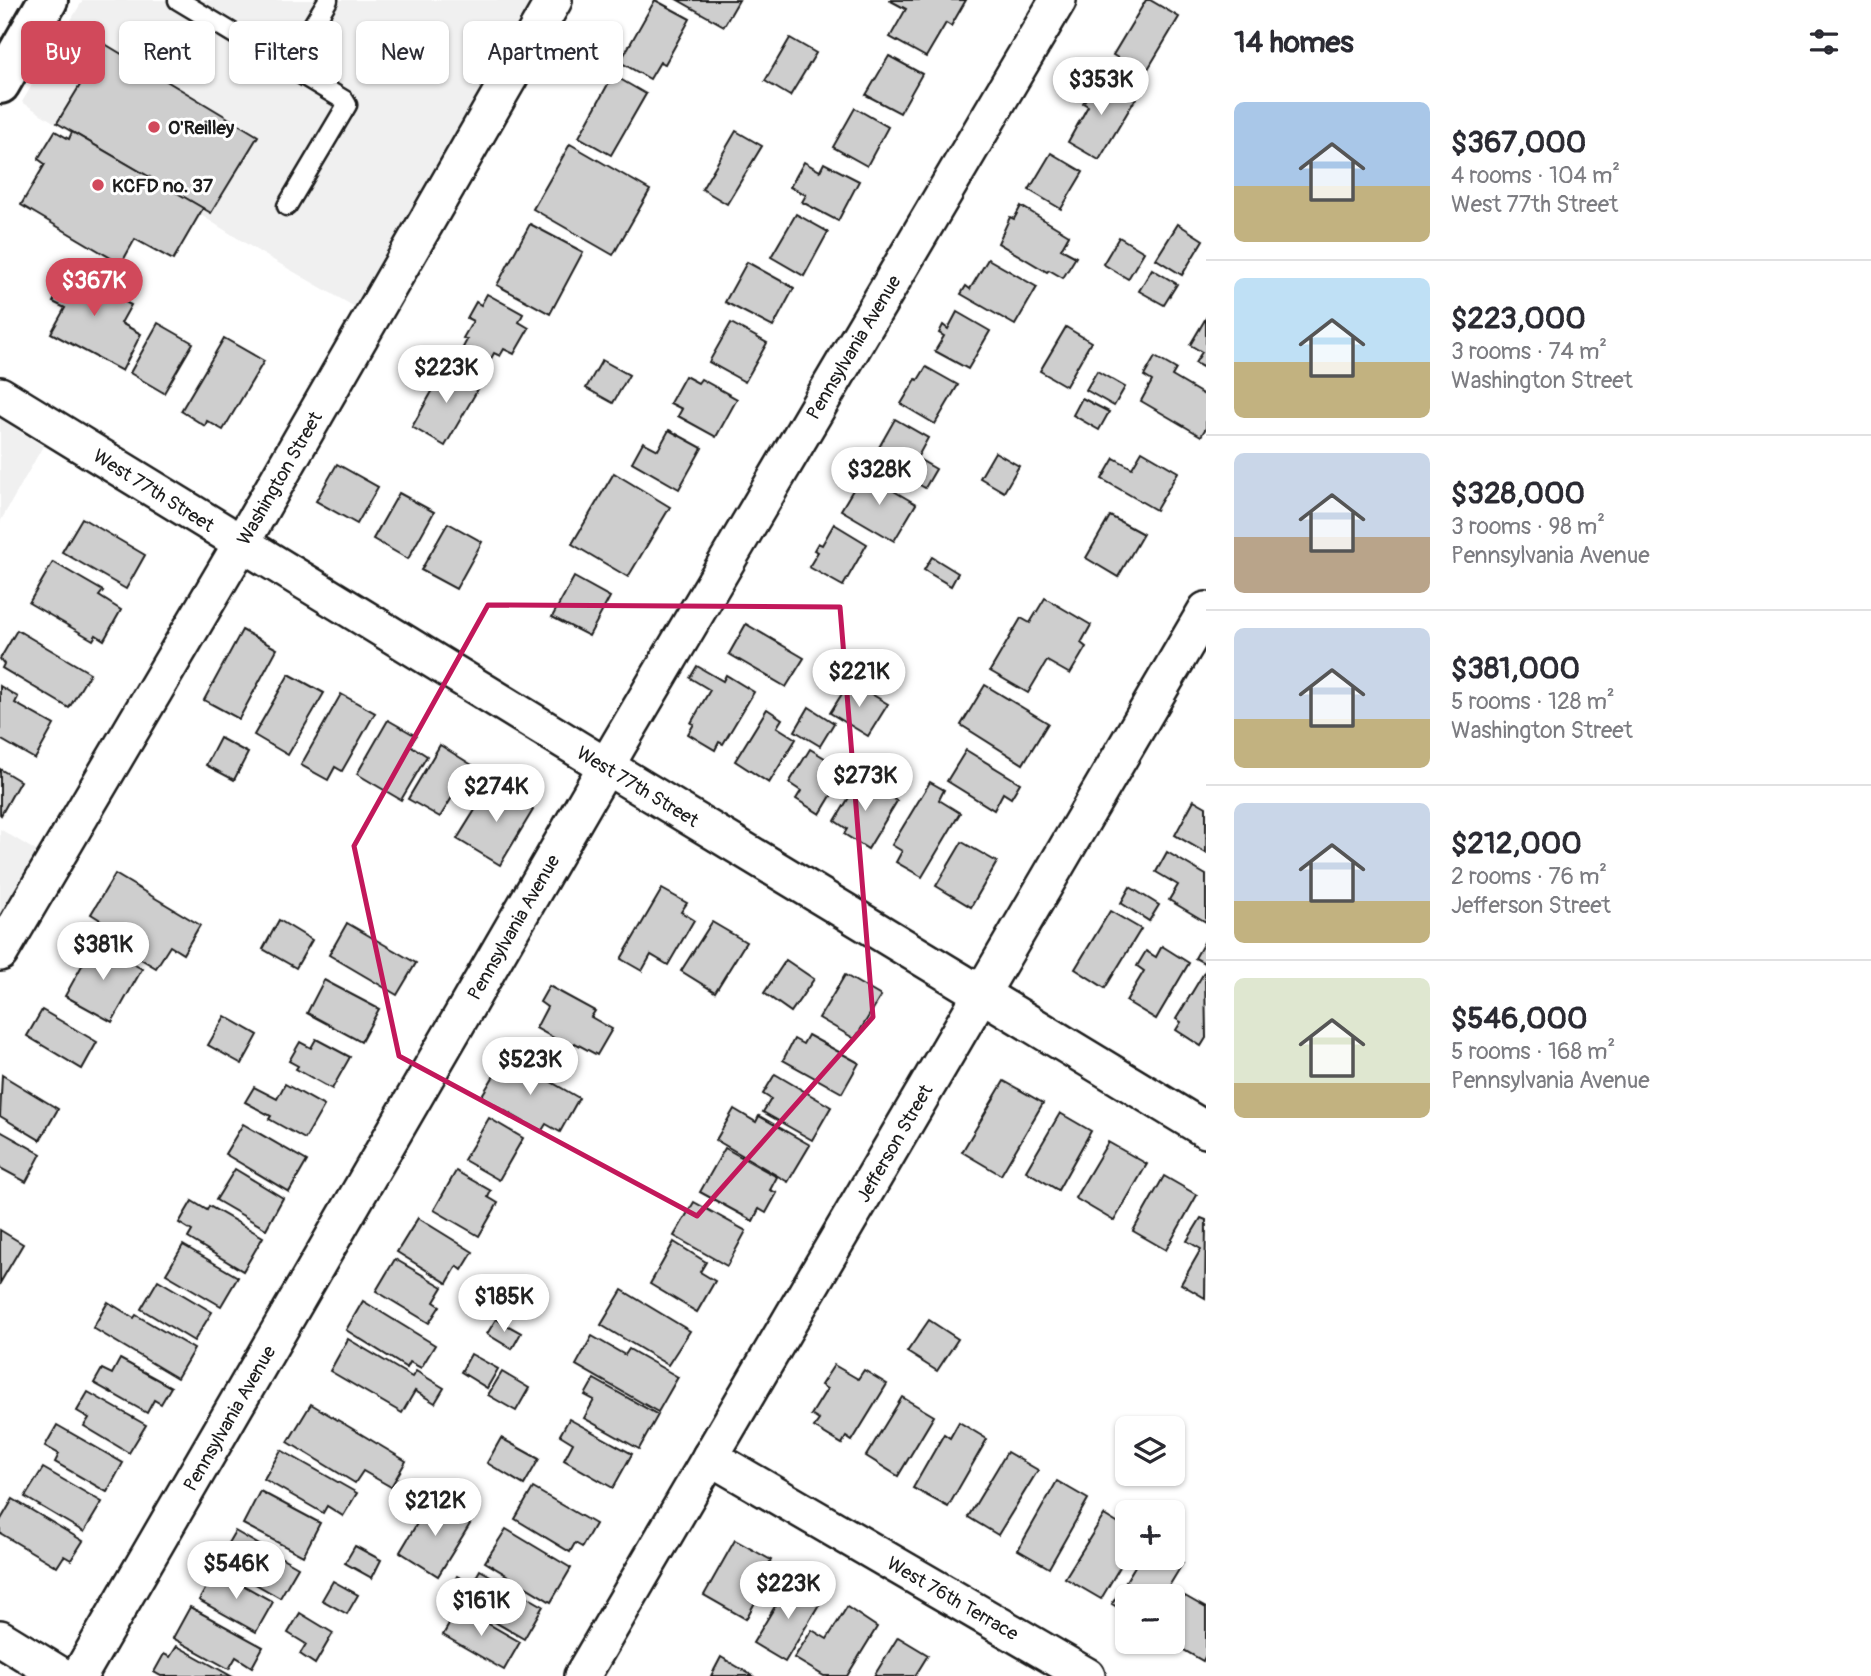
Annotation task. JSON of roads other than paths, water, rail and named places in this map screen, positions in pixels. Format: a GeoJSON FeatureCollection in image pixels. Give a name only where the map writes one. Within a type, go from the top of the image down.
{"type":"FeatureCollection","features":[{"type":"Feature","properties":{"kind":"main road"},"geometry":{"type":"LineString","coordinates":[[0,84],[48,0]]}},
{"type":"Feature","properties":{"kind":"street","name":"Washington Street"},"geometry":{"type":"LineString","coordinates":[[3,941],[241,544],[554,0]]}},
{"type":"Feature","properties":{"kind":"street","name":"Pennsylvania Avenue"},"geometry":{"type":"LineString","coordinates":[[79,1676],[606,766],[1058,0]]}},
{"type":"Feature","properties":{"kind":"street","name":"West 77th Street"},"geometry":{"type":"LineString","coordinates":[[0,395],[1206,1130]]}},
{"type":"Feature","properties":{"kind":"street","name":"Jefferson Street"},"geometry":{"type":"LineString","coordinates":[[582,1676],[1206,610]]}},
{"type":"Feature","properties":{"kind":"street","name":"West 76th Terrace"},"geometry":{"type":"LineString","coordinates":[[710,1457],[1087,1676]]}},
{"type":"Feature","properties":{"kind":"street"},"geometry":{"type":"LineString","coordinates":[[0,1637],[62,1676]]}},
{"type":"Feature","properties":{"kind":"lane"},"geometry":{"type":"LineString","coordinates":[[178,0],[229,31]]}},
{"type":"Feature","properties":{"kind":"lane"},"geometry":{"type":"LineString","coordinates":[[315,21],[328,0]]}},
{"type":"Feature","properties":{"kind":"lane"},"geometry":{"type":"LineString","coordinates":[[288,206],[347,104],[318,84]]}},
{"type":"Feature","properties":{"kind":"place","name":"O'Reilley"},"geometry":{"type":"Point","coordinates":[154,127]}},
{"type":"Feature","properties":{"kind":"place","name":"KCFD no. 37"},"geometry":{"type":"Point","coordinates":[98,185]}}]}
